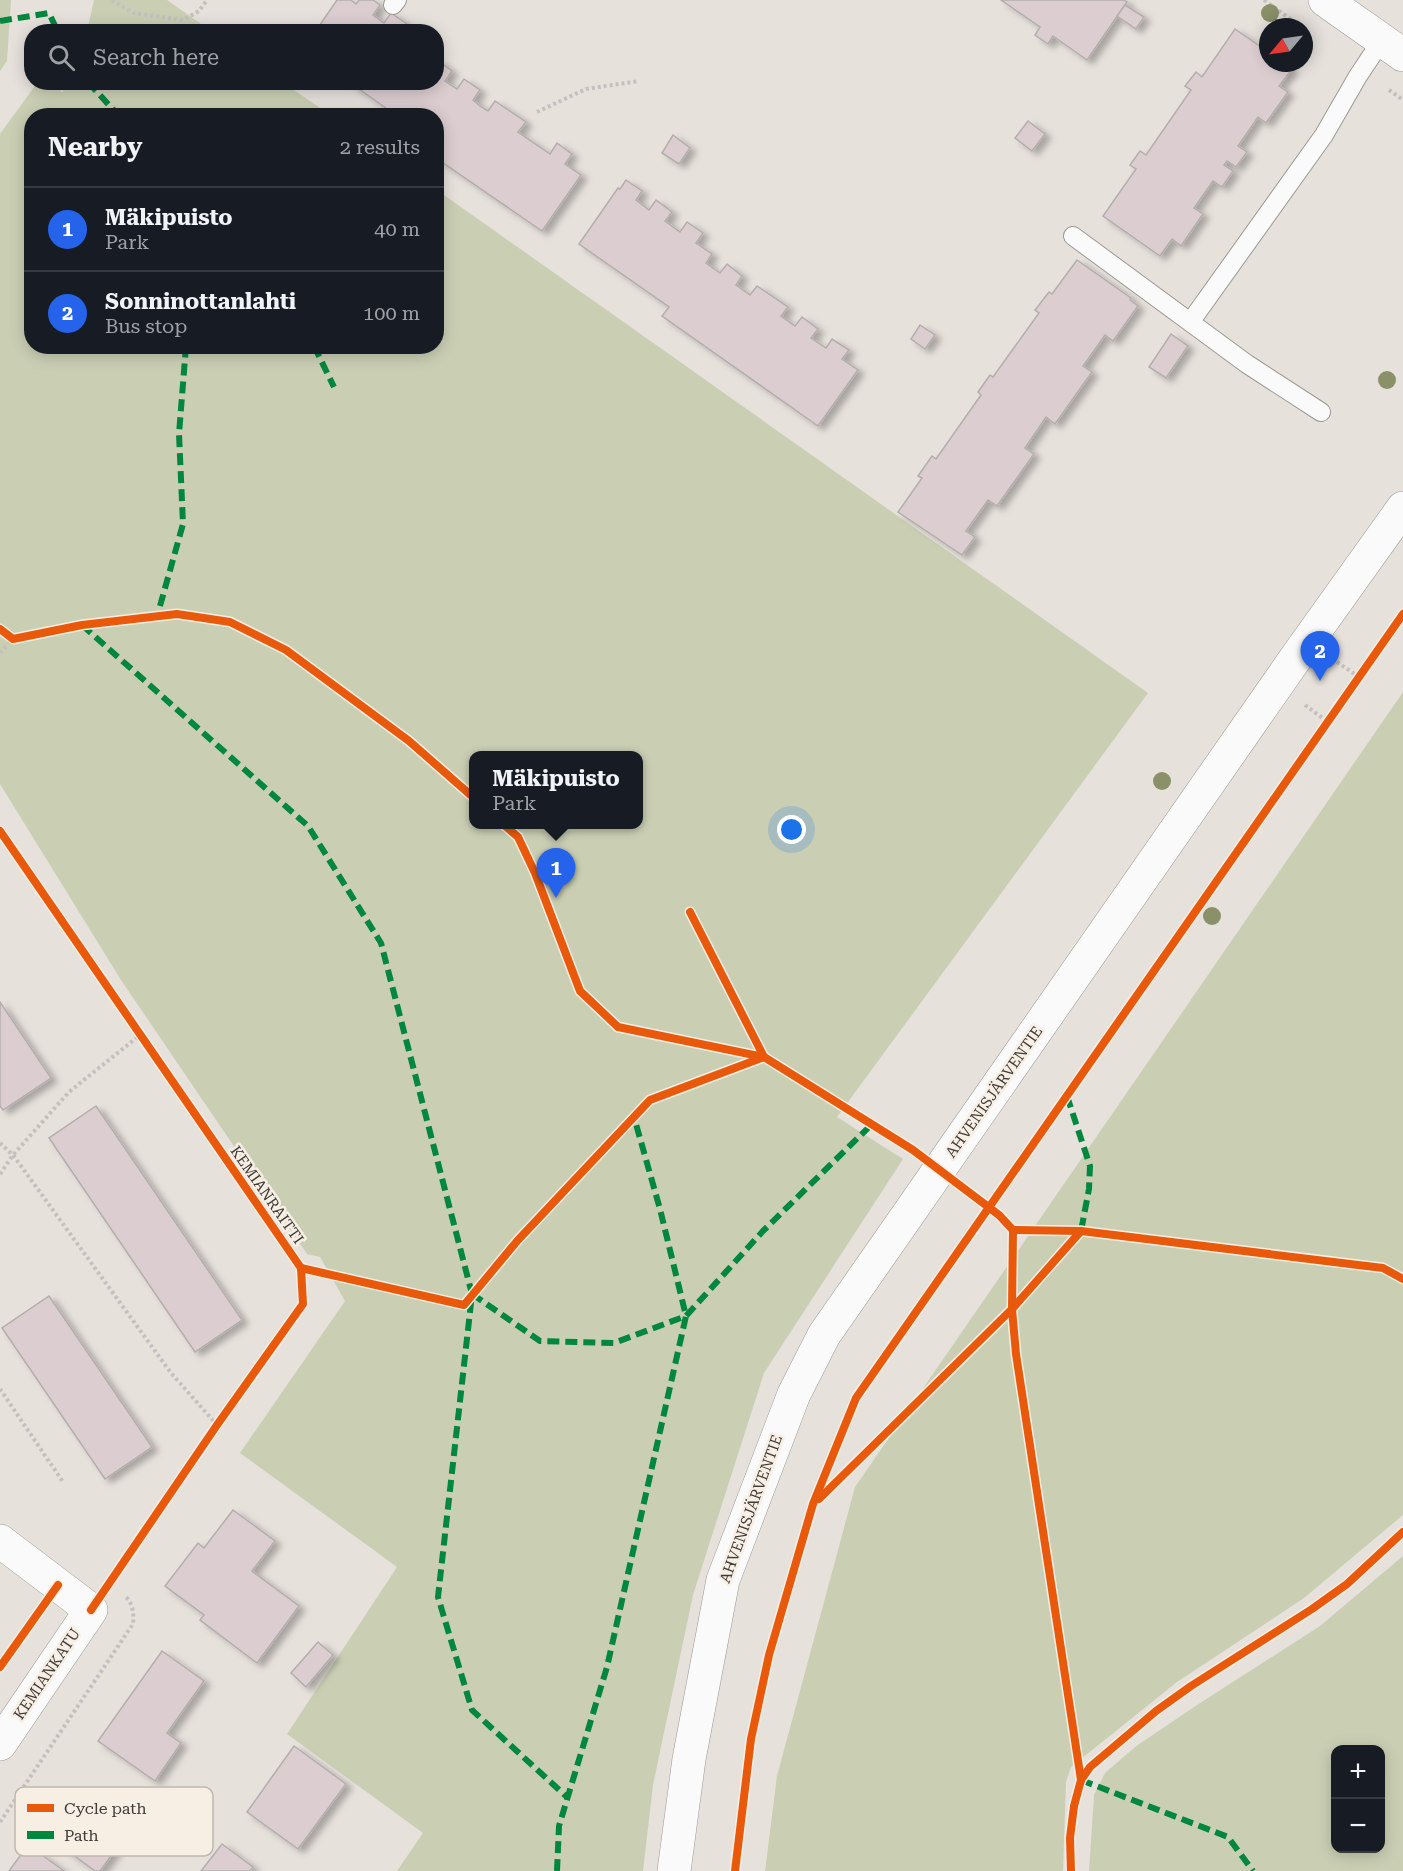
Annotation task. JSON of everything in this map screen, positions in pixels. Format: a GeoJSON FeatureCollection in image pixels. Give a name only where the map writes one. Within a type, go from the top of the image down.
{"type":"FeatureCollection","features":[{"type":"Feature","properties":{"kind":"main road"},"geometry":{"type":"LineString","coordinates":[[1325,0],[1393,48]]}},
{"type":"Feature","properties":{"kind":"main road","name":"AHVENISJÄRVENTIE"},"geometry":{"type":"LineString","coordinates":[[674,1871],[689,1759],[723,1580],[794,1394],[824,1335],[1403,508]]}},
{"type":"Feature","properties":{"kind":"main road","name":"KEMIANKATU"},"geometry":{"type":"LineString","coordinates":[[0,1542],[91,1610],[0,1744]]}},
{"type":"Feature","properties":{"kind":"lane"},"geometry":{"type":"LineString","coordinates":[[1191,321],[1324,135],[1358,76],[1393,48]]}},
{"type":"Feature","properties":{"kind":"lane"},"geometry":{"type":"LineString","coordinates":[[1073,236],[1247,364],[1321,412]]}},
{"type":"Feature","properties":{"kind":"path"},"geometry":{"type":"LineString","coordinates":[[112,0],[133,13],[183,20],[199,11],[207,0]]}},
{"type":"Feature","properties":{"kind":"path"},"geometry":{"type":"LineString","coordinates":[[1264,0],[1289,18]]}},
{"type":"Feature","properties":{"kind":"path"},"geometry":{"type":"LineString","coordinates":[[537,112],[586,89],[639,81]]}},
{"type":"Feature","properties":{"kind":"path"},"geometry":{"type":"LineString","coordinates":[[0,653],[10,637],[24,637]]}},
{"type":"Feature","properties":{"kind":"path"},"geometry":{"type":"LineString","coordinates":[[1334,660],[1359,677]]}},
{"type":"Feature","properties":{"kind":"path"},"geometry":{"type":"LineString","coordinates":[[1352,686],[1365,668]]}},
{"type":"Feature","properties":{"kind":"path"},"geometry":{"type":"LineString","coordinates":[[1304,704],[1328,722]]}},
{"type":"Feature","properties":{"kind":"path"},"geometry":{"type":"LineString","coordinates":[[1321,732],[1334,713]]}},
{"type":"Feature","properties":{"kind":"path"},"geometry":{"type":"LineString","coordinates":[[133,1026],[146,1045]]}},
{"type":"Feature","properties":{"kind":"path"},"geometry":{"type":"LineString","coordinates":[[0,1174],[13,1155],[69,1092],[140,1035]]}},
{"type":"Feature","properties":{"kind":"path"},"geometry":{"type":"LineString","coordinates":[[0,1143],[13,1155],[171,1373],[217,1425]]}},
{"type":"Feature","properties":{"kind":"path"},"geometry":{"type":"LineString","coordinates":[[0,1389],[63,1482]]}},
{"type":"Feature","properties":{"kind":"path"},"geometry":{"type":"LineString","coordinates":[[210,1435],[223,1416]]}},
{"type":"Feature","properties":{"kind":"green space"},"geometry":{"type":"Polygon","coordinates":[[[0,0],[11,0],[7,61],[0,71],[0,0]]]}},
{"type":"Feature","properties":{"kind":"green space"},"geometry":{"type":"Polygon","coordinates":[[[94,0],[167,0],[201,24],[89,24],[94,0]]]}},
{"type":"Feature","properties":{"kind":"green space"},"geometry":{"type":"Polygon","coordinates":[[[32,90],[60,90],[62,93],[64,90],[294,90],[320,108],[24,108],[24,354],[444,354],[444,195],[1148,693],[837,1117],[903,1159],[764,1373],[693,1595],[653,1785],[643,1871],[397,1871],[423,1833],[287,1734],[397,1567],[240,1453],[345,1301],[320,1257],[307,1254],[121,980],[0,784],[0,134],[32,90]]]}},
{"type":"Feature","properties":{"kind":"green space"},"geometry":{"type":"Polygon","coordinates":[[[1403,692],[1403,1515],[1304,1598],[1177,1682],[1071,1767],[1066,1782],[1063,1871],[765,1871],[777,1776],[855,1487],[1403,692]]]}},
{"type":"Feature","properties":{"kind":"green space"},"geometry":{"type":"Polygon","coordinates":[[[1403,1556],[1403,1871],[1089,1871],[1094,1795],[1105,1773],[1135,1747],[1320,1626],[1403,1556]]]}},
{"type":"Feature","properties":{"kind":"building"},"geometry":{"type":"Polygon","coordinates":[[[337,0],[351,0],[356,4],[359,0],[373,0],[380,5],[373,15],[384,23],[391,13],[407,24],[320,24],[337,0]]]}},
{"type":"Feature","properties":{"kind":"building"},"geometry":{"type":"Polygon","coordinates":[[[1001,0],[1124,0],[1127,2],[1087,60],[1053,36],[1048,44],[1035,35],[1040,27],[1001,0]]]}},
{"type":"Feature","properties":{"kind":"building"},"geometry":{"type":"Polygon","coordinates":[[[1125,5],[1144,17],[1136,29],[1117,16],[1125,5]]]}},
{"type":"Feature","properties":{"kind":"building"},"geometry":{"type":"Polygon","coordinates":[[[1235,29],[1259,46],[1259,72],[1290,72],[1279,86],[1288,92],[1266,123],[1258,117],[1238,146],[1247,152],[1236,167],[1227,161],[1224,165],[1233,171],[1222,187],[1213,181],[1194,208],[1203,214],[1181,246],[1172,239],[1160,256],[1103,216],[1136,169],[1130,165],[1140,151],[1146,155],[1191,90],[1185,86],[1196,72],[1202,77],[1235,29]]]}},
{"type":"Feature","properties":{"kind":"building"},"geometry":{"type":"Polygon","coordinates":[[[444,65],[452,71],[445,81],[457,89],[464,79],[480,90],[473,100],[488,111],[495,101],[526,122],[518,132],[550,154],[557,143],[572,154],[565,164],[581,175],[542,231],[444,164],[444,108],[386,108],[360,90],[444,90],[444,65]]]}},
{"type":"Feature","properties":{"kind":"building"},"geometry":{"type":"Polygon","coordinates":[[[1028,121],[1045,134],[1032,151],[1015,138],[1028,121]]]}},
{"type":"Feature","properties":{"kind":"building"},"geometry":{"type":"Polygon","coordinates":[[[673,135],[690,148],[679,164],[662,153],[673,135]]]}},
{"type":"Feature","properties":{"kind":"building"},"geometry":{"type":"Polygon","coordinates":[[[626,180],[642,191],[636,200],[649,210],[656,200],[672,212],[665,221],[680,232],[687,222],[703,233],[696,243],[712,254],[706,263],[720,273],[727,264],[742,276],[736,285],[750,295],[757,286],[788,307],[781,316],[795,326],[802,317],[818,329],[811,338],[826,348],[832,339],[849,350],[842,359],[858,370],[818,426],[662,316],[669,307],[579,244],[626,180]]]}},
{"type":"Feature","properties":{"kind":"building"},"geometry":{"type":"Polygon","coordinates":[[[1077,260],[1131,298],[1130,300],[1138,306],[1113,341],[1105,335],[1083,366],[1092,372],[1055,424],[1046,417],[1025,448],[1034,454],[997,506],[988,500],[966,531],[975,537],[962,555],[898,512],[922,478],[918,476],[932,456],[936,459],[981,395],[978,392],[990,375],[993,377],[1039,313],[1035,310],[1049,292],[1052,294],[1077,260]]]}},
{"type":"Feature","properties":{"kind":"building"},"geometry":{"type":"Polygon","coordinates":[[[920,325],[935,335],[925,349],[911,339],[920,325]]]}},
{"type":"Feature","properties":{"kind":"building"},"geometry":{"type":"Polygon","coordinates":[[[1171,334],[1188,346],[1166,378],[1149,367],[1171,334]]]}},
{"type":"Feature","properties":{"kind":"building"},"geometry":{"type":"Polygon","coordinates":[[[0,1002],[51,1078],[3,1110],[0,1106],[0,1002]]]}},
{"type":"Feature","properties":{"kind":"building"},"geometry":{"type":"Polygon","coordinates":[[[96,1106],[242,1320],[195,1352],[49,1138],[96,1106]]]}},
{"type":"Feature","properties":{"kind":"building"},"geometry":{"type":"Polygon","coordinates":[[[49,1296],[152,1447],[105,1479],[2,1328],[49,1296]]]}},
{"type":"Feature","properties":{"kind":"building"},"geometry":{"type":"Polygon","coordinates":[[[233,1510],[275,1541],[252,1571],[299,1606],[257,1663],[200,1620],[204,1615],[165,1586],[198,1543],[204,1548],[233,1510]]]}},
{"type":"Feature","properties":{"kind":"building"},"geometry":{"type":"Polygon","coordinates":[[[318,1642],[333,1655],[306,1687],[291,1673],[318,1642]]]}},
{"type":"Feature","properties":{"kind":"building"},"geometry":{"type":"Polygon","coordinates":[[[162,1651],[204,1681],[167,1733],[181,1743],[155,1781],[98,1741],[162,1651]]]}},
{"type":"Feature","properties":{"kind":"building"},"geometry":{"type":"Polygon","coordinates":[[[294,1746],[346,1784],[298,1849],[247,1812],[294,1746]]]}},
{"type":"Feature","properties":{"kind":"building"},"geometry":{"type":"Polygon","coordinates":[[[222,1844],[253,1867],[250,1871],[201,1871],[222,1844]]]}},
{"type":"Feature","properties":{"kind":"building"},"geometry":{"type":"Polygon","coordinates":[[[20,1856],[43,1856],[64,1871],[9,1871],[20,1856]]]}},
{"type":"Feature","properties":{"kind":"building"},"geometry":{"type":"Polygon","coordinates":[[[75,1856],[111,1856],[100,1871],[95,1871],[75,1856]]]}},
{"type":"Feature","properties":{"kind":"marked path"},"geometry":{"type":"LineString","coordinates":[[0,21],[49,13],[54,24]]}},
{"type":"Feature","properties":{"kind":"marked path"},"geometry":{"type":"LineString","coordinates":[[95,90],[112,108]]}},
{"type":"Feature","properties":{"kind":"marked path"},"geometry":{"type":"LineString","coordinates":[[160,606],[183,524],[179,434],[185,354]]}},
{"type":"Feature","properties":{"kind":"marked path"},"geometry":{"type":"LineString","coordinates":[[318,354],[334,387]]}},
{"type":"Feature","properties":{"kind":"marked path"},"geometry":{"type":"LineString","coordinates":[[82,625],[308,826],[381,943],[472,1294],[438,1597],[472,1710],[568,1798]]}},
{"type":"Feature","properties":{"kind":"marked path"},"geometry":{"type":"LineString","coordinates":[[1067,1096],[1090,1166],[1089,1189],[1081,1231]]}},
{"type":"Feature","properties":{"kind":"marked path"},"geometry":{"type":"LineString","coordinates":[[557,1871],[559,1826],[607,1667],[686,1316],[660,1209],[634,1117]]}},
{"type":"Feature","properties":{"kind":"marked path"},"geometry":{"type":"LineString","coordinates":[[472,1294],[540,1341],[614,1343],[686,1316],[763,1231],[872,1124]]}},
{"type":"Feature","properties":{"kind":"marked path"},"geometry":{"type":"LineString","coordinates":[[1081,1780],[1228,1837],[1253,1871]]}},
{"type":"Feature","properties":{"kind":"cycle path"},"geometry":{"type":"LineString","coordinates":[[0,629],[13,639],[82,625],[177,614],[230,622],[286,650],[409,741],[469,794]]}},
{"type":"Feature","properties":{"kind":"cycle path"},"geometry":{"type":"LineString","coordinates":[[735,1871],[751,1739],[769,1655],[813,1504],[856,1398],[1403,614]]}},
{"type":"Feature","properties":{"kind":"cycle path"},"geometry":{"type":"LineString","coordinates":[[509,829],[518,837],[535,873],[580,991],[618,1027],[764,1057],[913,1150],[999,1215],[1013,1230],[1012,1309],[1016,1354],[1081,1780]]}},
{"type":"Feature","properties":{"kind":"cycle path","name":"KEMIANRAITTI"},"geometry":{"type":"LineString","coordinates":[[0,831],[301,1268],[303,1304],[91,1610]]}},
{"type":"Feature","properties":{"kind":"cycle path"},"geometry":{"type":"LineString","coordinates":[[690,912],[764,1057]]}},
{"type":"Feature","properties":{"kind":"cycle path"},"geometry":{"type":"LineString","coordinates":[[301,1268],[464,1305],[518,1240],[650,1100],[764,1057]]}},
{"type":"Feature","properties":{"kind":"cycle path"},"geometry":{"type":"LineString","coordinates":[[1013,1230],[1081,1231],[1383,1268],[1403,1279]]}},
{"type":"Feature","properties":{"kind":"cycle path"},"geometry":{"type":"LineString","coordinates":[[819,1499],[1012,1309],[1081,1231]]}},
{"type":"Feature","properties":{"kind":"cycle path"},"geometry":{"type":"LineString","coordinates":[[1071,1871],[1070,1838],[1074,1806],[1081,1780],[1090,1767],[1156,1711],[1191,1686],[1347,1584],[1403,1532]]}},
{"type":"Feature","properties":{"kind":"cycle path"},"geometry":{"type":"LineString","coordinates":[[0,1667],[58,1585]]}},
{"type":"Feature","properties":{"kind":"place","name":"Sonninottanlahti"},"geometry":{"type":"Point","coordinates":[1320,681]}},
{"type":"Feature","properties":{"kind":"place","name":"Mäkipuisto"},"geometry":{"type":"Point","coordinates":[556,898]}}]}
